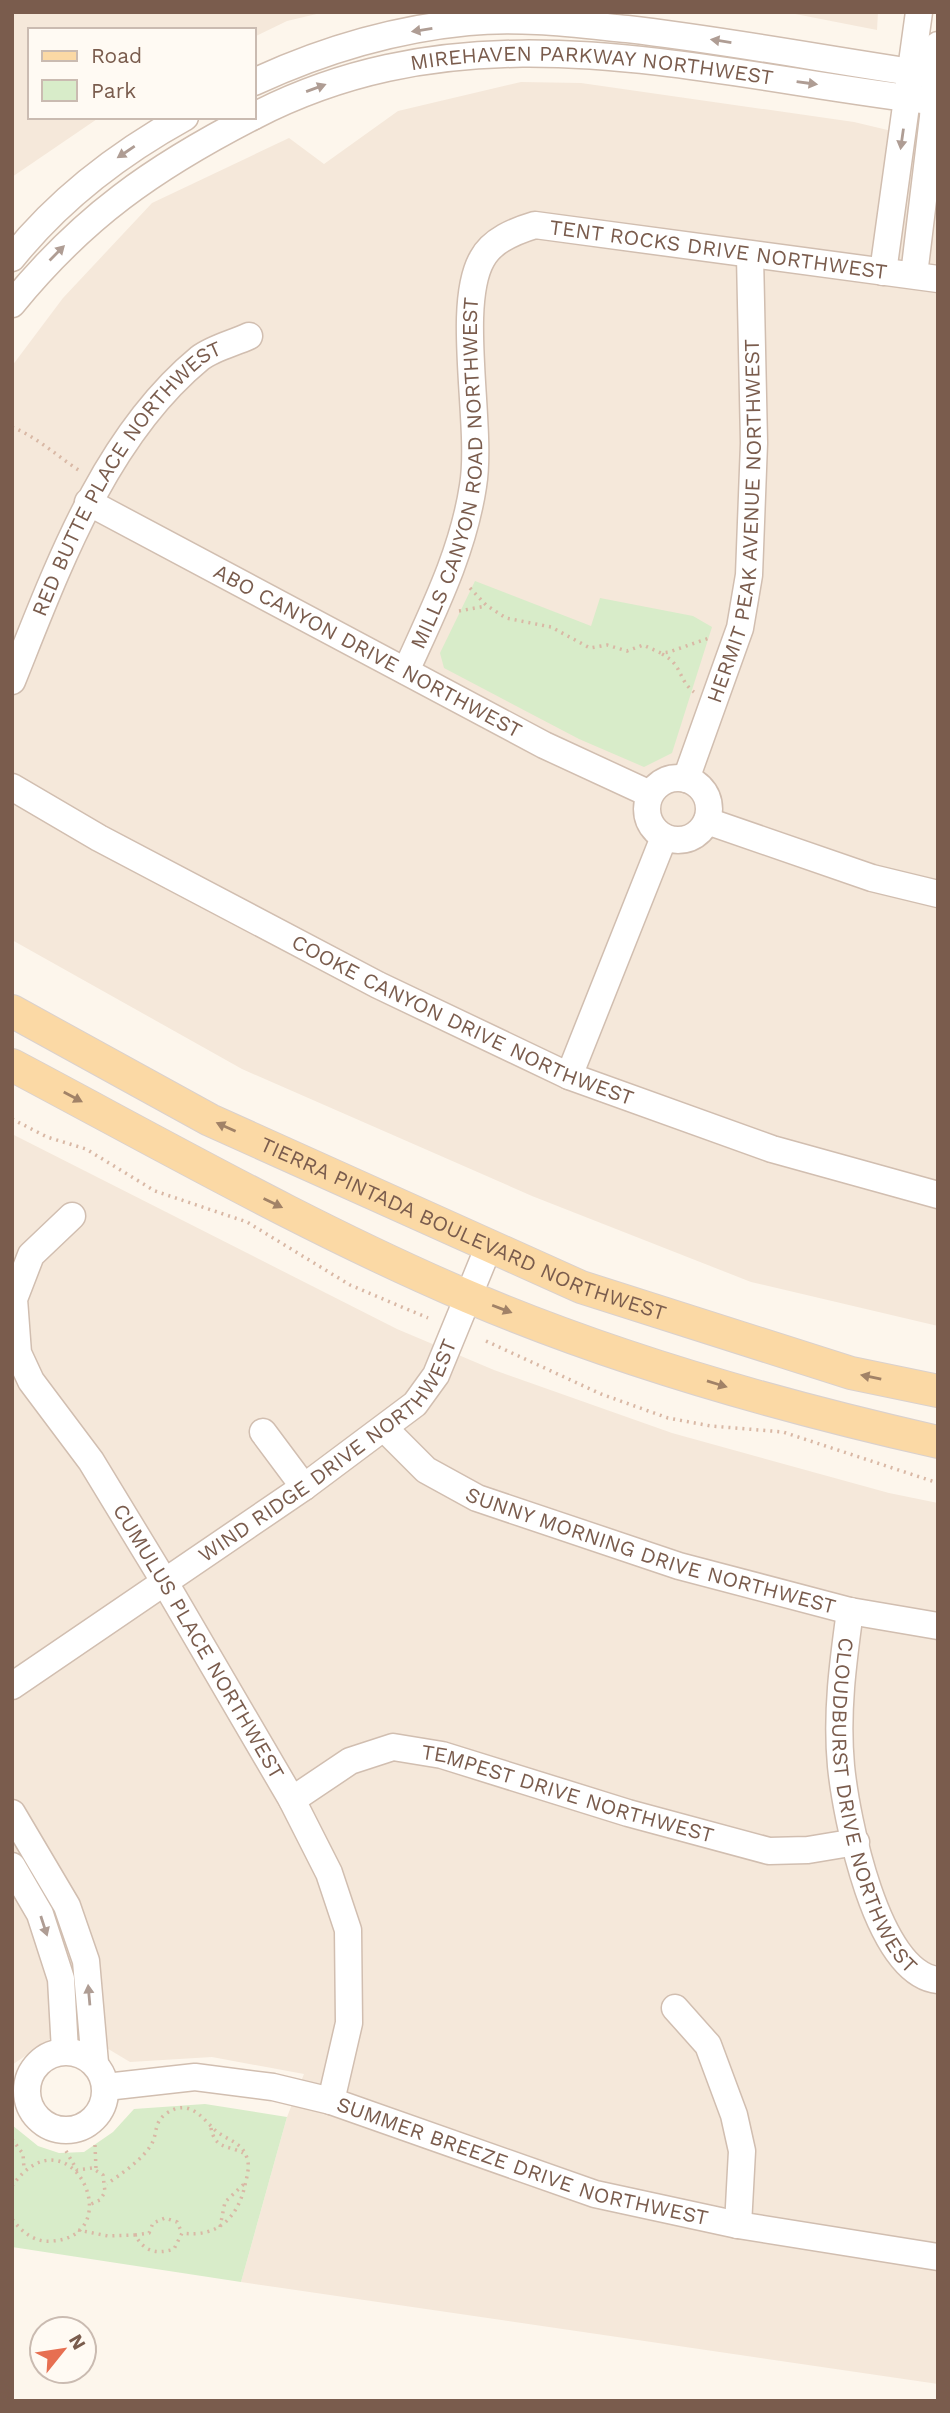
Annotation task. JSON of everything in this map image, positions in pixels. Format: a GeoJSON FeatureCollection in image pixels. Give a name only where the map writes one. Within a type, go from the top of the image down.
{"type":"FeatureCollection","features":[{"type":"Feature","properties":{"kind":"main road","name":"TIERRA PINTADA BOULEVARD NORTHWEST"},"geometry":{"type":"LineString","coordinates":[[12,1011],[210,1120],[594,1291],[851,1373],[938,1391]]}},
{"type":"Feature","properties":{"kind":"main road"},"geometry":{"type":"LineString","coordinates":[[12,1065],[260,1197],[469,1297],[604,1347],[765,1399],[938,1443]]}},
{"type":"Feature","properties":{"kind":"street"},"geometry":{"type":"LineString","coordinates":[[883,272],[919,12]]}},
{"type":"Feature","properties":{"kind":"street","name":"MIREHAVEN PARKWAY NORTHWEST"},"geometry":{"type":"LineString","coordinates":[[256,81],[351,44],[468,22],[515,21],[568,23],[689,36],[937,89]]}},
{"type":"Feature","properties":{"kind":"street"},"geometry":{"type":"LineString","coordinates":[[926,277],[938,45]]}},
{"type":"Feature","properties":{"kind":"street","name":"MIREHAVEN PARKWAY NORTHWEST"},"geometry":{"type":"LineString","coordinates":[[256,116],[306,92],[351,76],[462,54],[539,53],[908,84]]}},
{"type":"Feature","properties":{"kind":"street"},"geometry":{"type":"LineString","coordinates":[[12,258],[78,188],[127,151],[182,119]]}},
{"type":"Feature","properties":{"kind":"street","name":"MIREHAVEN PARKWAY NORTHWEST"},"geometry":{"type":"LineString","coordinates":[[12,304],[86,223],[124,193],[160,167],[249,119]]}},
{"type":"Feature","properties":{"kind":"street","name":"TENT ROCKS DRIVE NORTHWEST"},"geometry":{"type":"LineString","coordinates":[[476,272],[483,256],[496,244],[513,231],[535,225],[578,229],[750,256],[926,277]]}},
{"type":"Feature","properties":{"kind":"street","name":"HERMIT PEAK AVENUE NORTHWEST"},"geometry":{"type":"LineString","coordinates":[[686,779],[740,628],[749,575],[754,443],[750,256]]}},
{"type":"Feature","properties":{"kind":"street","name":"MILLS CANYON ROAD NORTHWEST"},"geometry":{"type":"LineString","coordinates":[[406,671],[458,552],[474,484],[470,296],[476,272]]}},
{"type":"Feature","properties":{"kind":"street","name":"RED BUTTE PLACE NORTHWEST"},"geometry":{"type":"LineString","coordinates":[[12,681],[88,502],[153,403],[202,356],[249,336]]}},
{"type":"Feature","properties":{"kind":"street","name":"ABO CANYON DRIVE NORTHWEST"},"geometry":{"type":"LineString","coordinates":[[88,502],[544,745],[650,794]]}},
{"type":"Feature","properties":{"kind":"street"},"geometry":{"type":"LineString","coordinates":[[686,779],[704,791],[709,811],[707,821],[693,836],[684,840],[664,837],[656,832],[646,814],[650,794],[665,780],[686,779]]}},
{"type":"Feature","properties":{"kind":"street","name":"COOKE CANYON DRIVE NORTHWEST"},"geometry":{"type":"LineString","coordinates":[[12,787],[99,838],[366,979],[569,1076],[772,1149],[938,1195]]}},
{"type":"Feature","properties":{"kind":"street"},"geometry":{"type":"LineString","coordinates":[[707,821],[872,878],[938,894]]}},
{"type":"Feature","properties":{"kind":"street"},"geometry":{"type":"LineString","coordinates":[[569,1076],[664,837]]}},
{"type":"Feature","properties":{"kind":"street","name":"CUMULUS PLACE NORTHWEST"},"geometry":{"type":"LineString","coordinates":[[72,1216],[31,1255],[14,1299],[18,1353],[32,1381],[91,1461],[164,1581],[292,1800],[329,1874],[348,1930],[349,2023],[331,2101]]}},
{"type":"Feature","properties":{"kind":"street","name":"WIND RIDGE DRIVE NORTHWEST"},"geometry":{"type":"LineString","coordinates":[[12,1686],[304,1488],[415,1404],[436,1375],[489,1245]]}},
{"type":"Feature","properties":{"kind":"street","name":"SUNNY MORNING DRIVE NORTHWEST"},"geometry":{"type":"LineString","coordinates":[[385,1429],[426,1470],[477,1499],[679,1566],[850,1611],[938,1626]]}},
{"type":"Feature","properties":{"kind":"street"},"geometry":{"type":"LineString","coordinates":[[263,1432],[304,1488]]}},
{"type":"Feature","properties":{"kind":"street","name":"CLOUDBURST DRIVE NORTHWEST"},"geometry":{"type":"LineString","coordinates":[[850,1611],[840,1686],[841,1766],[856,1842],[878,1919],[893,1949],[910,1966],[938,1980]]}},
{"type":"Feature","properties":{"kind":"street","name":"TEMPEST DRIVE NORTHWEST"},"geometry":{"type":"LineString","coordinates":[[292,1800],[350,1760],[393,1747],[442,1755],[628,1813],[769,1851],[808,1850],[856,1842]]}},
{"type":"Feature","properties":{"kind":"street"},"geometry":{"type":"LineString","coordinates":[[12,1813],[67,1906],[86,1961],[95,2063],[106,2088],[102,2108],[95,2118],[84,2126],[68,2130],[43,2122],[20,2095],[33,2069],[43,2059],[65,2051],[82,2054],[95,2063]]}},
{"type":"Feature","properties":{"kind":"street"},"geometry":{"type":"LineString","coordinates":[[12,1866],[40,1914],[61,1979],[65,2051]]}},
{"type":"Feature","properties":{"kind":"street"},"geometry":{"type":"LineString","coordinates":[[675,2008],[708,2045],[734,2115],[742,2151],[738,2225]]}},
{"type":"Feature","properties":{"kind":"street","name":"SUMMER BREEZE DRIVE NORTHWEST"},"geometry":{"type":"LineString","coordinates":[[106,2088],[195,2077],[273,2087],[331,2101],[595,2194],[738,2225],[938,2256]]}},
{"type":"Feature","properties":{"kind":"path"},"geometry":{"type":"LineString","coordinates":[[12,426],[31,435],[42,446],[82,471]]}},
{"type":"Feature","properties":{"kind":"path"},"geometry":{"type":"LineString","coordinates":[[470,587],[488,606],[513,621],[551,627],[590,648],[607,645],[627,651],[643,645],[661,653],[676,663],[687,686],[696,693]]}},
{"type":"Feature","properties":{"kind":"path"},"geometry":{"type":"LineString","coordinates":[[458,612],[470,607],[488,606]]}},
{"type":"Feature","properties":{"kind":"path"},"geometry":{"type":"LineString","coordinates":[[661,653],[685,649],[712,637]]}},
{"type":"Feature","properties":{"kind":"path"},"geometry":{"type":"LineString","coordinates":[[12,1119],[47,1136],[86,1149],[155,1191],[247,1222],[350,1285],[406,1311],[428,1318]]}},
{"type":"Feature","properties":{"kind":"path"},"geometry":{"type":"LineString","coordinates":[[486,1341],[601,1394],[668,1418],[710,1426],[783,1432],[938,1483]]}},
{"type":"Feature","properties":{"kind":"path"},"geometry":{"type":"LineString","coordinates":[[175,2102],[175,2110]]}},
{"type":"Feature","properties":{"kind":"path"},"geometry":{"type":"LineString","coordinates":[[90,2204],[100,2200],[107,2184],[147,2151],[153,2142],[159,2120],[184,2108],[201,2113],[235,2142],[245,2154],[249,2170],[240,2205],[229,2221],[200,2234],[182,2233]]}},
{"type":"Feature","properties":{"kind":"path"},"geometry":{"type":"LineString","coordinates":[[211,2124],[215,2142],[245,2154]]}},
{"type":"Feature","properties":{"kind":"path"},"geometry":{"type":"LineString","coordinates":[[12,2139],[23,2154],[24,2171]]}},
{"type":"Feature","properties":{"kind":"path"},"geometry":{"type":"LineString","coordinates":[[95,2145],[96,2169],[107,2184]]}},
{"type":"Feature","properties":{"kind":"path"},"geometry":{"type":"LineString","coordinates":[[12,2218],[25,2234],[38,2240],[60,2240],[85,2223],[90,2204],[88,2189],[66,2151]]}},
{"type":"Feature","properties":{"kind":"path"},"geometry":{"type":"LineString","coordinates":[[12,2186],[24,2171],[45,2161],[68,2164],[77,2170],[96,2169]]}},
{"type":"Feature","properties":{"kind":"path"},"geometry":{"type":"LineString","coordinates":[[220,2227],[225,2202],[246,2182]]}},
{"type":"Feature","properties":{"kind":"path"},"geometry":{"type":"LineString","coordinates":[[78,2230],[108,2236],[135,2235],[149,2233],[153,2223],[165,2218],[177,2222],[182,2233]]}},
{"type":"Feature","properties":{"kind":"path"},"geometry":{"type":"LineString","coordinates":[[135,2235],[140,2244],[156,2252],[174,2249],[182,2233]]}},
{"type":"Feature","properties":{"kind":"shaded area"},"geometry":{"type":"Polygon","coordinates":[[[12,12],[325,12],[287,21],[256,36],[256,28],[28,28],[28,119],[97,119],[12,177],[12,12]]]}},
{"type":"Feature","properties":{"kind":"shaded area"},"geometry":{"type":"Polygon","coordinates":[[[785,12],[878,12],[877,30],[785,12]]]}},
{"type":"Feature","properties":{"kind":"shaded area"},"geometry":{"type":"Polygon","coordinates":[[[521,82],[581,83],[854,122],[938,142],[938,1326],[751,1282],[532,1196],[242,1069],[12,940],[12,366],[63,298],[152,203],[289,138],[324,164],[398,111],[521,82]]]}},
{"type":"Feature","properties":{"kind":"shaded area"},"geometry":{"type":"Polygon","coordinates":[[[12,1134],[397,1329],[494,1370],[672,1433],[889,1493],[938,1503],[938,2384],[241,2282],[287,2117],[304,2074],[212,2057],[130,2062],[100,2044],[50,2039],[12,2065],[12,1134]]]}},
{"type":"Feature","properties":{"kind":"green space"},"geometry":{"type":"Polygon","coordinates":[[[475,581],[591,626],[600,598],[693,616],[712,627],[672,753],[644,767],[579,739],[444,668],[440,653],[475,581]]]}},
{"type":"Feature","properties":{"kind":"green space"},"geometry":{"type":"Polygon","coordinates":[[[205,2104],[287,2117],[241,2282],[12,2247],[12,2125],[38,2146],[59,2153],[84,2152],[113,2132],[134,2109],[205,2104]]]}}]}
